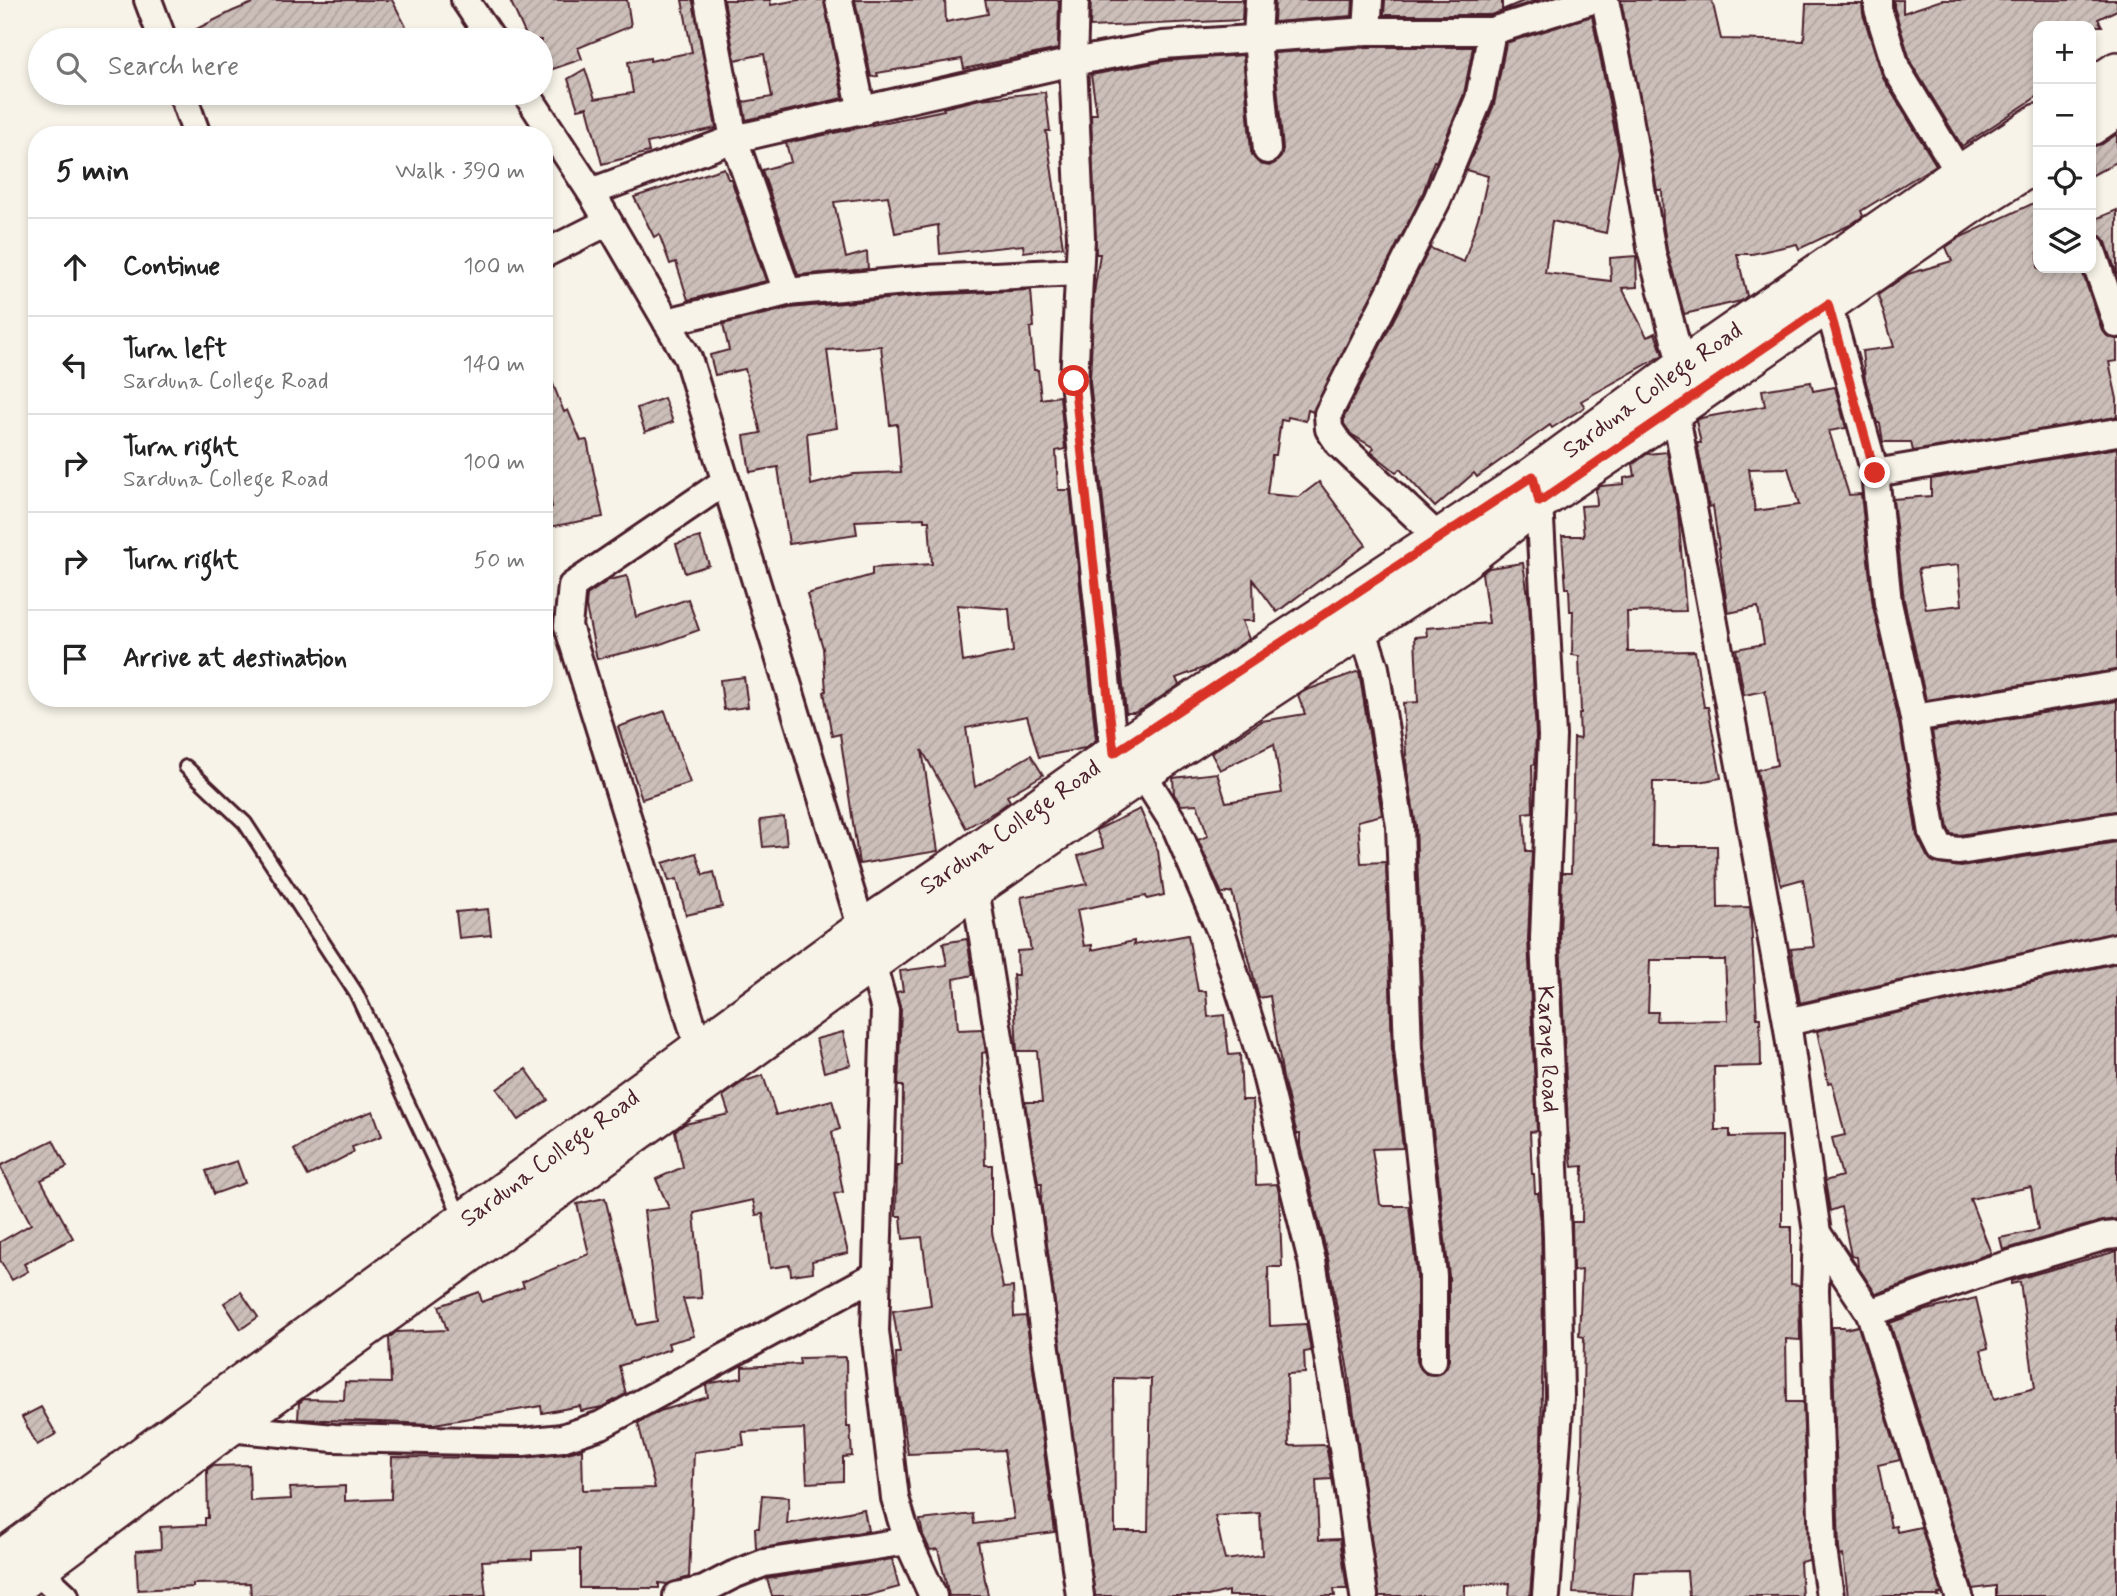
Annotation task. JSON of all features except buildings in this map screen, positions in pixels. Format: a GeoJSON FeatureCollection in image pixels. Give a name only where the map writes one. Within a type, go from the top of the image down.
{"type":"FeatureCollection","features":[{"type":"Feature","properties":{"kind":"street"},"geometry":{"type":"LineString","coordinates":[[148,0],[158,28]]}},
{"type":"Feature","properties":{"kind":"street"},"geometry":{"type":"LineString","coordinates":[[466,0],[484,28]]}},
{"type":"Feature","properties":{"kind":"street"},"geometry":{"type":"LineString","coordinates":[[708,0],[734,139],[788,292]]}},
{"type":"Feature","properties":{"kind":"street"},"geometry":{"type":"LineString","coordinates":[[839,0],[862,111]]}},
{"type":"Feature","properties":{"kind":"street"},"geometry":{"type":"LineString","coordinates":[[1075,0],[1073,62],[1081,238],[1074,381],[1128,763],[1175,825],[1223,937],[1264,1067],[1312,1261],[1364,1596]]}},
{"type":"Feature","properties":{"kind":"street"},"geometry":{"type":"LineString","coordinates":[[1259,0],[1257,38],[1267,150]]}},
{"type":"Feature","properties":{"kind":"street"},"geometry":{"type":"LineString","coordinates":[[1367,31],[1369,0]]}},
{"type":"Feature","properties":{"kind":"street"},"geometry":{"type":"LineString","coordinates":[[591,192],[734,139],[1073,62],[1163,45],[1257,38],[1367,31],[1492,31],[1592,0]]}},
{"type":"Feature","properties":{"kind":"street"},"geometry":{"type":"LineString","coordinates":[[1605,0],[1629,117],[1652,253],[1682,367]]}},
{"type":"Feature","properties":{"kind":"street"},"geometry":{"type":"LineString","coordinates":[[1878,0],[1878,9],[1897,70],[1960,174]]}},
{"type":"Feature","properties":{"kind":"street"},"geometry":{"type":"LineString","coordinates":[[1438,538],[1339,444],[1329,429],[1328,414],[1437,200],[1479,99],[1492,31]]}},
{"type":"Feature","properties":{"kind":"street"},"geometry":{"type":"LineString","coordinates":[[2096,85],[2117,71]]}},
{"type":"Feature","properties":{"kind":"street"},"geometry":{"type":"LineString","coordinates":[[186,105],[194,126]]}},
{"type":"Feature","properties":{"kind":"street"},"geometry":{"type":"LineString","coordinates":[[534,105],[548,126]]}},
{"type":"Feature","properties":{"kind":"street"},"geometry":{"type":"LineString","coordinates":[[2096,123],[2117,108]]}},
{"type":"Feature","properties":{"kind":"street","name":"Sarduna College Road"},"geometry":{"type":"LineString","coordinates":[[1273,668],[1362,628],[1458,565],[1536,489],[1682,367],[2033,126]]}},
{"type":"Feature","properties":{"kind":"street"},"geometry":{"type":"LineString","coordinates":[[553,134],[591,192],[688,358],[862,929]]}},
{"type":"Feature","properties":{"kind":"street","name":"Sarduna College Road"},"geometry":{"type":"LineString","coordinates":[[0,1560],[862,929],[964,860],[1128,763],[1273,668],[1438,538],[1536,489],[1675,411],[1973,203],[2033,165]]}},
{"type":"Feature","properties":{"kind":"street"},"geometry":{"type":"LineString","coordinates":[[553,250],[608,222]]}},
{"type":"Feature","properties":{"kind":"street"},"geometry":{"type":"LineString","coordinates":[[2096,263],[2117,324]]}},
{"type":"Feature","properties":{"kind":"street"},"geometry":{"type":"LineString","coordinates":[[667,322],[788,292],[927,279],[1079,272]]}},
{"type":"Feature","properties":{"kind":"street"},"geometry":{"type":"LineString","coordinates":[[1828,304],[1875,473],[1888,603],[1914,718],[1933,833],[1941,849],[1959,851],[2117,826]]}},
{"type":"Feature","properties":{"kind":"street"},"geometry":{"type":"LineString","coordinates":[[1675,411],[1787,1022],[1817,1233],[1815,1290],[1822,1536],[1830,1596]]}},
{"type":"Feature","properties":{"kind":"street"},"geometry":{"type":"LineString","coordinates":[[1875,473],[2117,432]]}},
{"type":"Feature","properties":{"kind":"street"},"geometry":{"type":"LineString","coordinates":[[699,1048],[568,626],[572,586],[726,481]]}},
{"type":"Feature","properties":{"kind":"street","name":"Karaye Road"},"geometry":{"type":"LineString","coordinates":[[1536,489],[1552,736],[1544,938],[1558,1236],[1560,1396],[1546,1596]]}},
{"type":"Feature","properties":{"kind":"street"},"geometry":{"type":"LineString","coordinates":[[1362,628],[1375,668],[1400,827],[1408,1048],[1433,1276],[1433,1360]]}},
{"type":"Feature","properties":{"kind":"street"},"geometry":{"type":"LineString","coordinates":[[1914,718],[2117,685]]}},
{"type":"Feature","properties":{"kind":"street","name":"Sarduna College Road"},"geometry":{"type":"LineString","coordinates":[[2,1596],[228,1428],[975,888],[1128,763]]}},
{"type":"Feature","properties":{"kind":"street"},"geometry":{"type":"LineString","coordinates":[[975,888],[1027,1210],[1080,1596]]}},
{"type":"Feature","properties":{"kind":"street"},"geometry":{"type":"LineString","coordinates":[[1787,1022],[2117,947]]}},
{"type":"Feature","properties":{"kind":"street"},"geometry":{"type":"LineString","coordinates":[[872,963],[885,1010],[875,1331],[895,1498],[908,1541],[933,1596]]}},
{"type":"Feature","properties":{"kind":"street"},"geometry":{"type":"LineString","coordinates":[[1817,1233],[1870,1312],[1959,1596]]}},
{"type":"Feature","properties":{"kind":"street"},"geometry":{"type":"LineString","coordinates":[[1870,1312],[1987,1271],[2117,1235]]}},
{"type":"Feature","properties":{"kind":"street"},"geometry":{"type":"LineString","coordinates":[[228,1428],[334,1438],[523,1443],[562,1438],[601,1425],[876,1275]]}},
{"type":"Feature","properties":{"kind":"street"},"geometry":{"type":"LineString","coordinates":[[677,1596],[705,1593],[733,1575],[764,1563],[908,1541]]}},
{"type":"Feature","properties":{"kind":"street"},"geometry":{"type":"LineString","coordinates":[[37,1570],[65,1596]]}},
{"type":"Feature","properties":{"kind":"lane"},"geometry":{"type":"LineString","coordinates":[[186,767],[245,823],[356,993],[462,1220]]}},
{"type":"Feature","properties":{"kind":"route"},"geometry":{"type":"LineString","coordinates":[[1074,381],[1114,753],[1533,476],[1539,502],[1828,304],[1875,473]]}}]}
